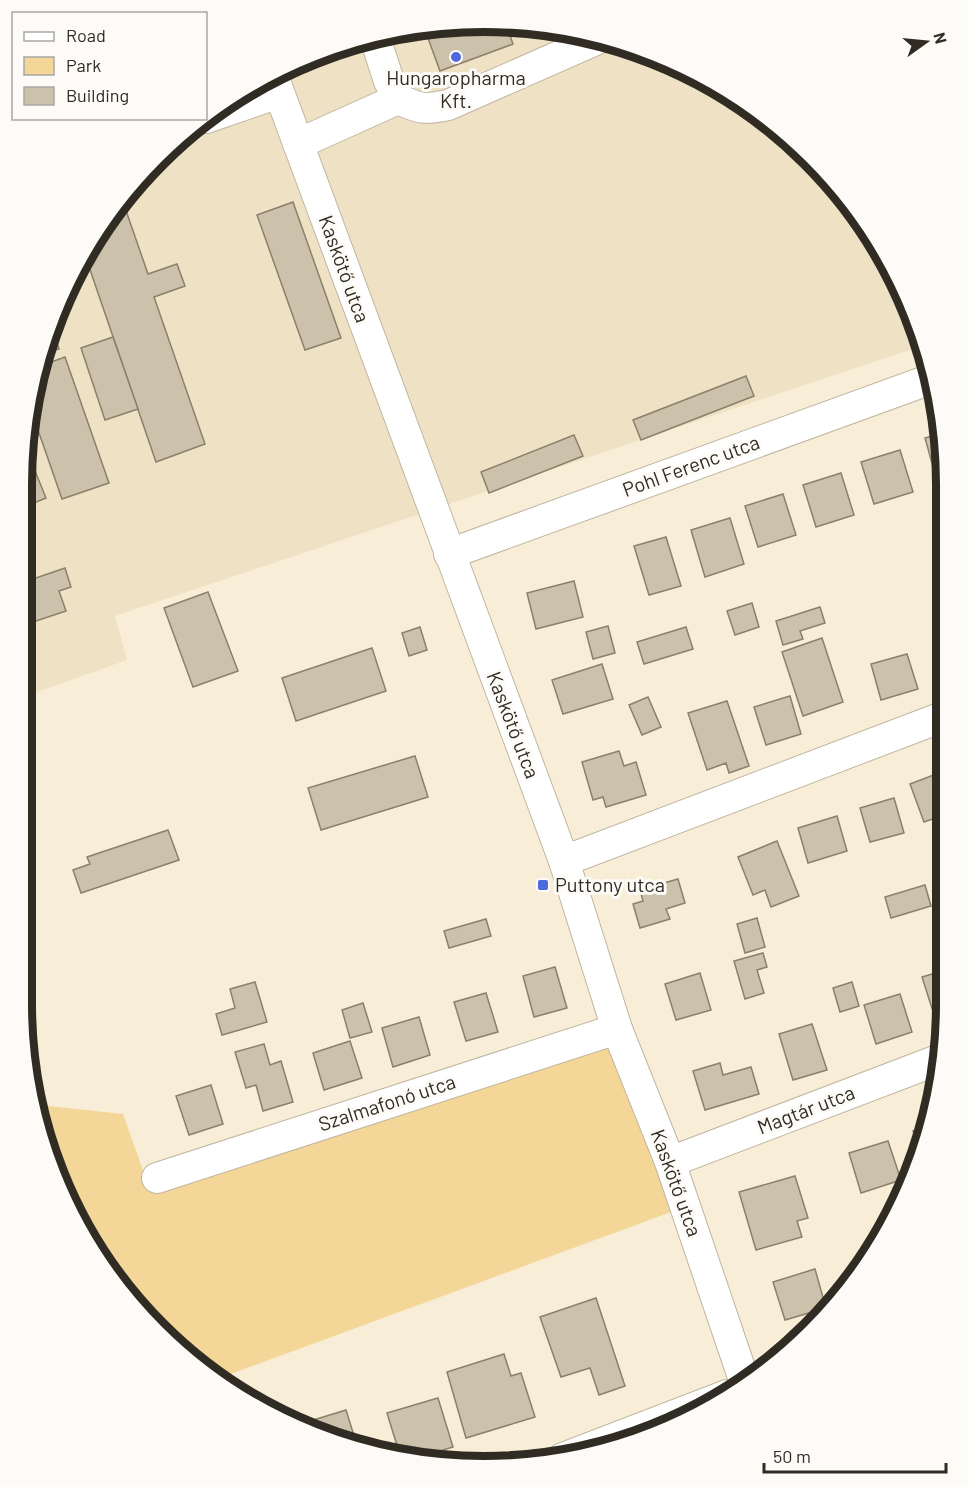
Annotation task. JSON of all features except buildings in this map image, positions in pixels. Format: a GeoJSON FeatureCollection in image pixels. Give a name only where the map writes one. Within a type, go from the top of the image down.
{"type":"FeatureCollection","features":[{"type":"Feature","properties":{"kind":"street"},"geometry":{"type":"LineString","coordinates":[[377,45],[389,81],[398,99],[416,107],[428,109],[448,105],[587,44]]}},
{"type":"Feature","properties":{"kind":"street","name":"Kaskötő utca"},"geometry":{"type":"LineString","coordinates":[[275,83],[564,861],[617,1029],[670,1162],[742,1374]]}},
{"type":"Feature","properties":{"kind":"street"},"geometry":{"type":"LineString","coordinates":[[298,144],[398,99]]}},
{"type":"Feature","properties":{"kind":"street","name":"Pohl Ferenc utca"},"geometry":{"type":"LineString","coordinates":[[449,554],[924,381]]}},
{"type":"Feature","properties":{"kind":"street"},"geometry":{"type":"LineString","coordinates":[[564,861],[936,720]]}},
{"type":"Feature","properties":{"kind":"street","name":"Szalmafonó utca"},"geometry":{"type":"LineString","coordinates":[[157,1178],[617,1029]]}},
{"type":"Feature","properties":{"kind":"street","name":"Magtár utca"},"geometry":{"type":"LineString","coordinates":[[670,1162],[933,1062]]}},
{"type":"Feature","properties":{"kind":"shaded area"},"geometry":{"type":"Polygon","coordinates":[[[454,32],[514,32],[543,35],[601,47],[629,56],[684,78],[710,92],[759,125],[782,144],[804,164],[843,209],[876,258],[890,284],[915,348],[115,616],[127,660],[32,694],[32,454],[40,396],[47,367],[78,284],[92,258],[125,209],[164,164],[209,125],[258,92],[284,78],[367,47],[425,35],[454,32]]]}},
{"type":"Feature","properties":{"kind":"green space"},"geometry":{"type":"Polygon","coordinates":[[[622,1043],[682,1208],[228,1375],[164,1323],[125,1278],[108,1254],[78,1203],[66,1176],[42,1099],[48,1106],[123,1114],[151,1193],[622,1043]]]}},
{"type":"Feature","properties":{"kind":"place","name":"Hungaropharma Kft."},"geometry":{"type":"Point","coordinates":[456,57]}},
{"type":"Feature","properties":{"kind":"place","name":"Puttony utca"},"geometry":{"type":"Point","coordinates":[543,885]}}]}
